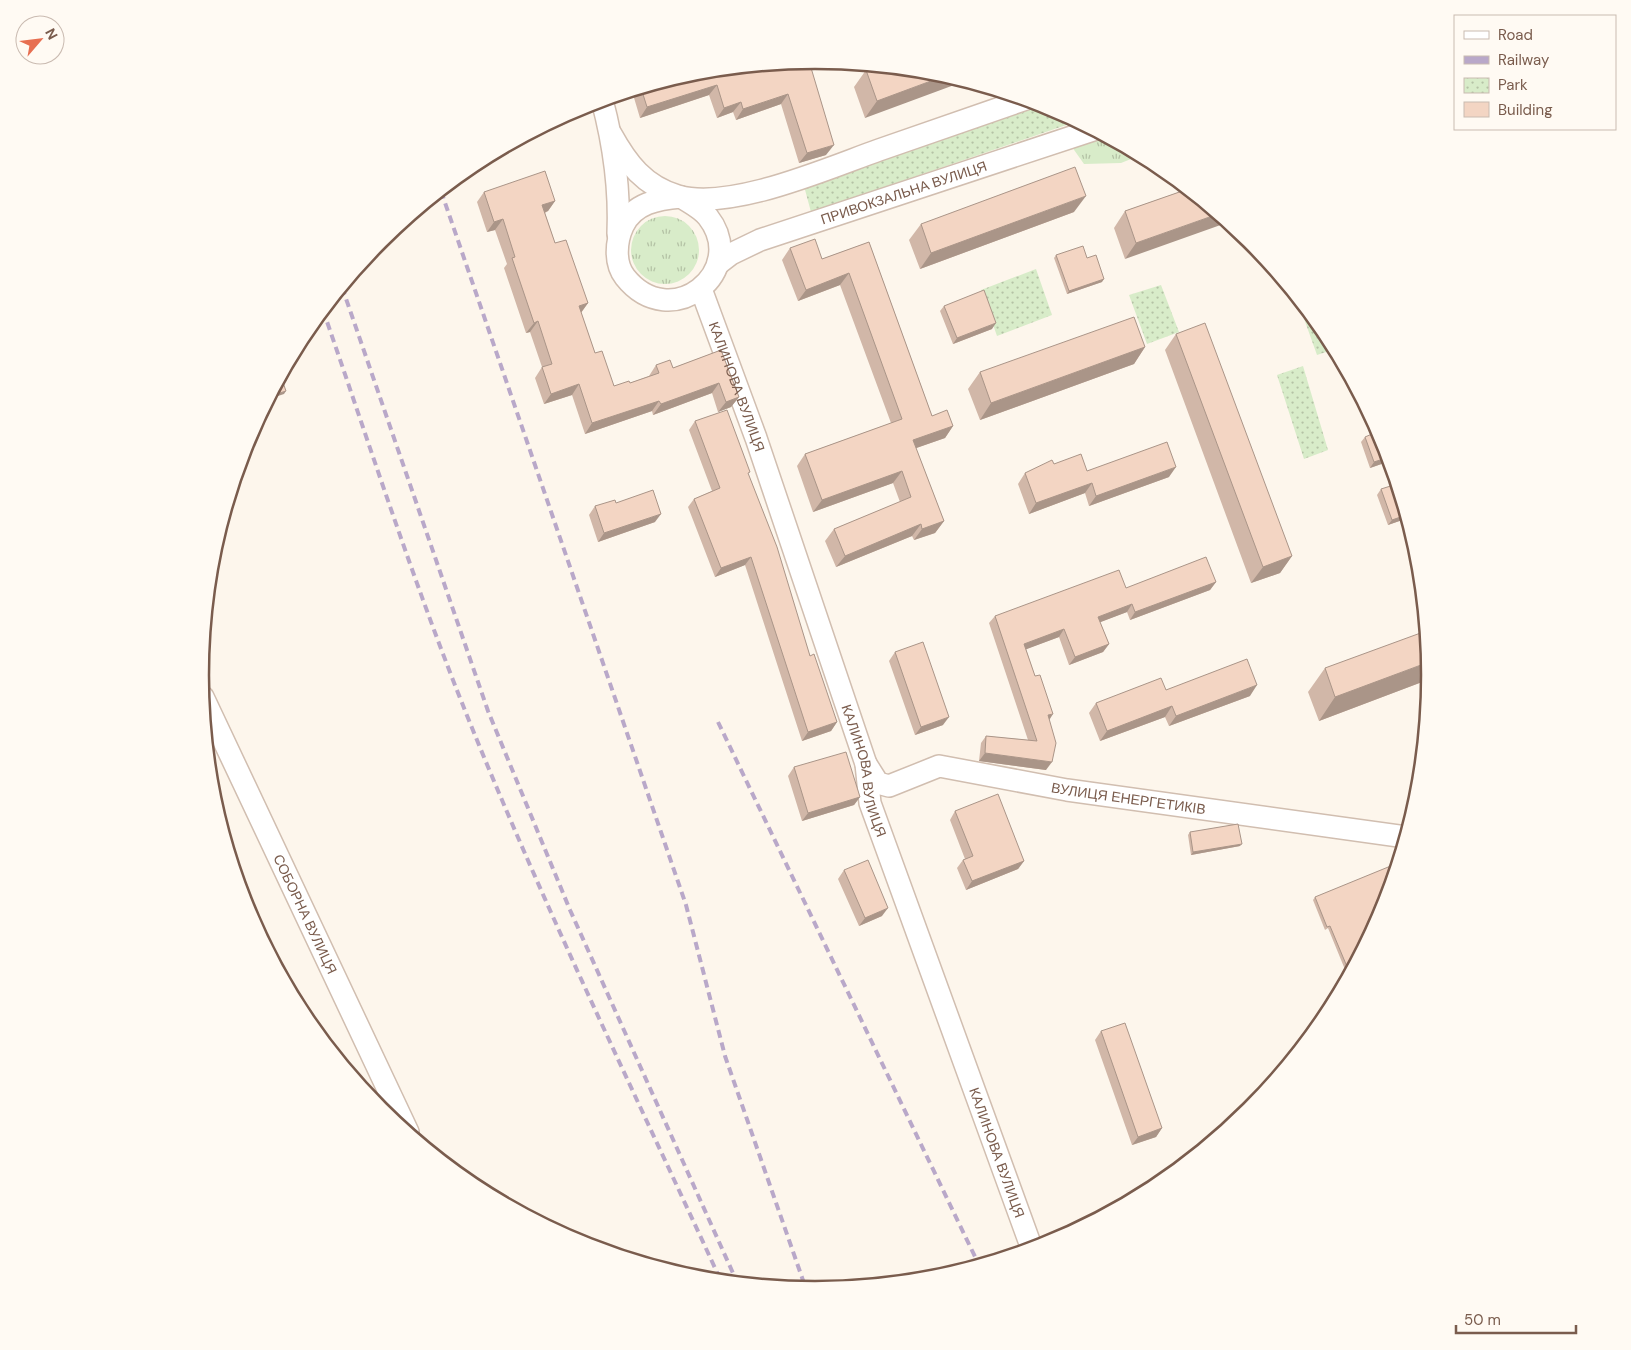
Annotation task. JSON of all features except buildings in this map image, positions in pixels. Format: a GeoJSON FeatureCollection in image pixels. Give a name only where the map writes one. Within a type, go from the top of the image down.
{"type":"FeatureCollection","features":[{"type":"Feature","properties":{"kind":"street"},"geometry":{"type":"LineString","coordinates":[[618,239],[624,224],[640,208],[661,199],[729,196],[762,190],[1015,103]]}},
{"type":"Feature","properties":{"kind":"street"},"geometry":{"type":"LineString","coordinates":[[604,107],[611,134],[618,197],[617,257],[623,274],[634,288],[650,298],[667,301],[685,298],[701,290],[714,274],[718,264],[719,240],[709,219],[701,210],[680,197],[653,186],[639,175],[625,160],[611,134]]}},
{"type":"Feature","properties":{"kind":"street","name":"ПРИВОКЗАЛЬНА ВУЛИЦЯ"},"geometry":{"type":"LineString","coordinates":[[718,264],[731,254],[760,240],[1086,132]]}},
{"type":"Feature","properties":{"kind":"street","name":"КАЛИНОВА ВУЛИЦЯ"},"geometry":{"type":"LineString","coordinates":[[701,290],[756,438],[866,764],[870,802],[1029,1242]]}},
{"type":"Feature","properties":{"kind":"street","name":"СОБОРНА ВУЛИЦЯ"},"geometry":{"type":"LineString","coordinates":[[211,714],[401,1117]]}},
{"type":"Feature","properties":{"kind":"street","name":"ВУЛИЦЯ ЕНЕРГЕТИКІВ"},"geometry":{"type":"LineString","coordinates":[[866,764],[878,783],[889,786],[939,766],[1066,790],[1400,836]]}},
{"type":"Feature","properties":{"kind":"green space"},"geometry":{"type":"Polygon","coordinates":[[[1032,109],[1069,124],[811,212],[804,186],[1032,109]]]}},
{"type":"Feature","properties":{"kind":"green space"},"geometry":{"type":"Polygon","coordinates":[[[1098,138],[1132,158],[1121,163],[1084,164],[1072,147],[1098,138]]]}},
{"type":"Feature","properties":{"kind":"green space"},"geometry":{"type":"Polygon","coordinates":[[[658,216],[672,216],[684,221],[694,231],[699,243],[699,257],[694,269],[684,279],[672,284],[658,284],[646,279],[636,269],[631,257],[631,243],[636,231],[646,221],[658,216]]]}},
{"type":"Feature","properties":{"kind":"green space"},"geometry":{"type":"Polygon","coordinates":[[[1036,269],[1052,315],[997,336],[981,290],[1036,269]]]}},
{"type":"Feature","properties":{"kind":"green space"},"geometry":{"type":"Polygon","coordinates":[[[1161,285],[1179,332],[1147,344],[1129,295],[1161,285]]]}},
{"type":"Feature","properties":{"kind":"green space"},"geometry":{"type":"Polygon","coordinates":[[[1303,315],[1328,351],[1317,355],[1303,315]]]}},
{"type":"Feature","properties":{"kind":"green space"},"geometry":{"type":"Polygon","coordinates":[[[1303,366],[1328,450],[1304,459],[1277,375],[1303,366]]]}},
{"type":"Feature","properties":{"kind":"railway"},"geometry":{"type":"LineString","coordinates":[[443,197],[686,905],[725,1056],[803,1281]]}},
{"type":"Feature","properties":{"kind":"railway"},"geometry":{"type":"LineString","coordinates":[[344,294],[488,711],[570,910],[734,1276]]}},
{"type":"Feature","properties":{"kind":"railway"},"geometry":{"type":"LineString","coordinates":[[326,318],[448,668],[497,789],[559,931],[717,1273]]}},
{"type":"Feature","properties":{"kind":"railway"},"geometry":{"type":"LineString","coordinates":[[718,722],[976,1260]]}}]}
